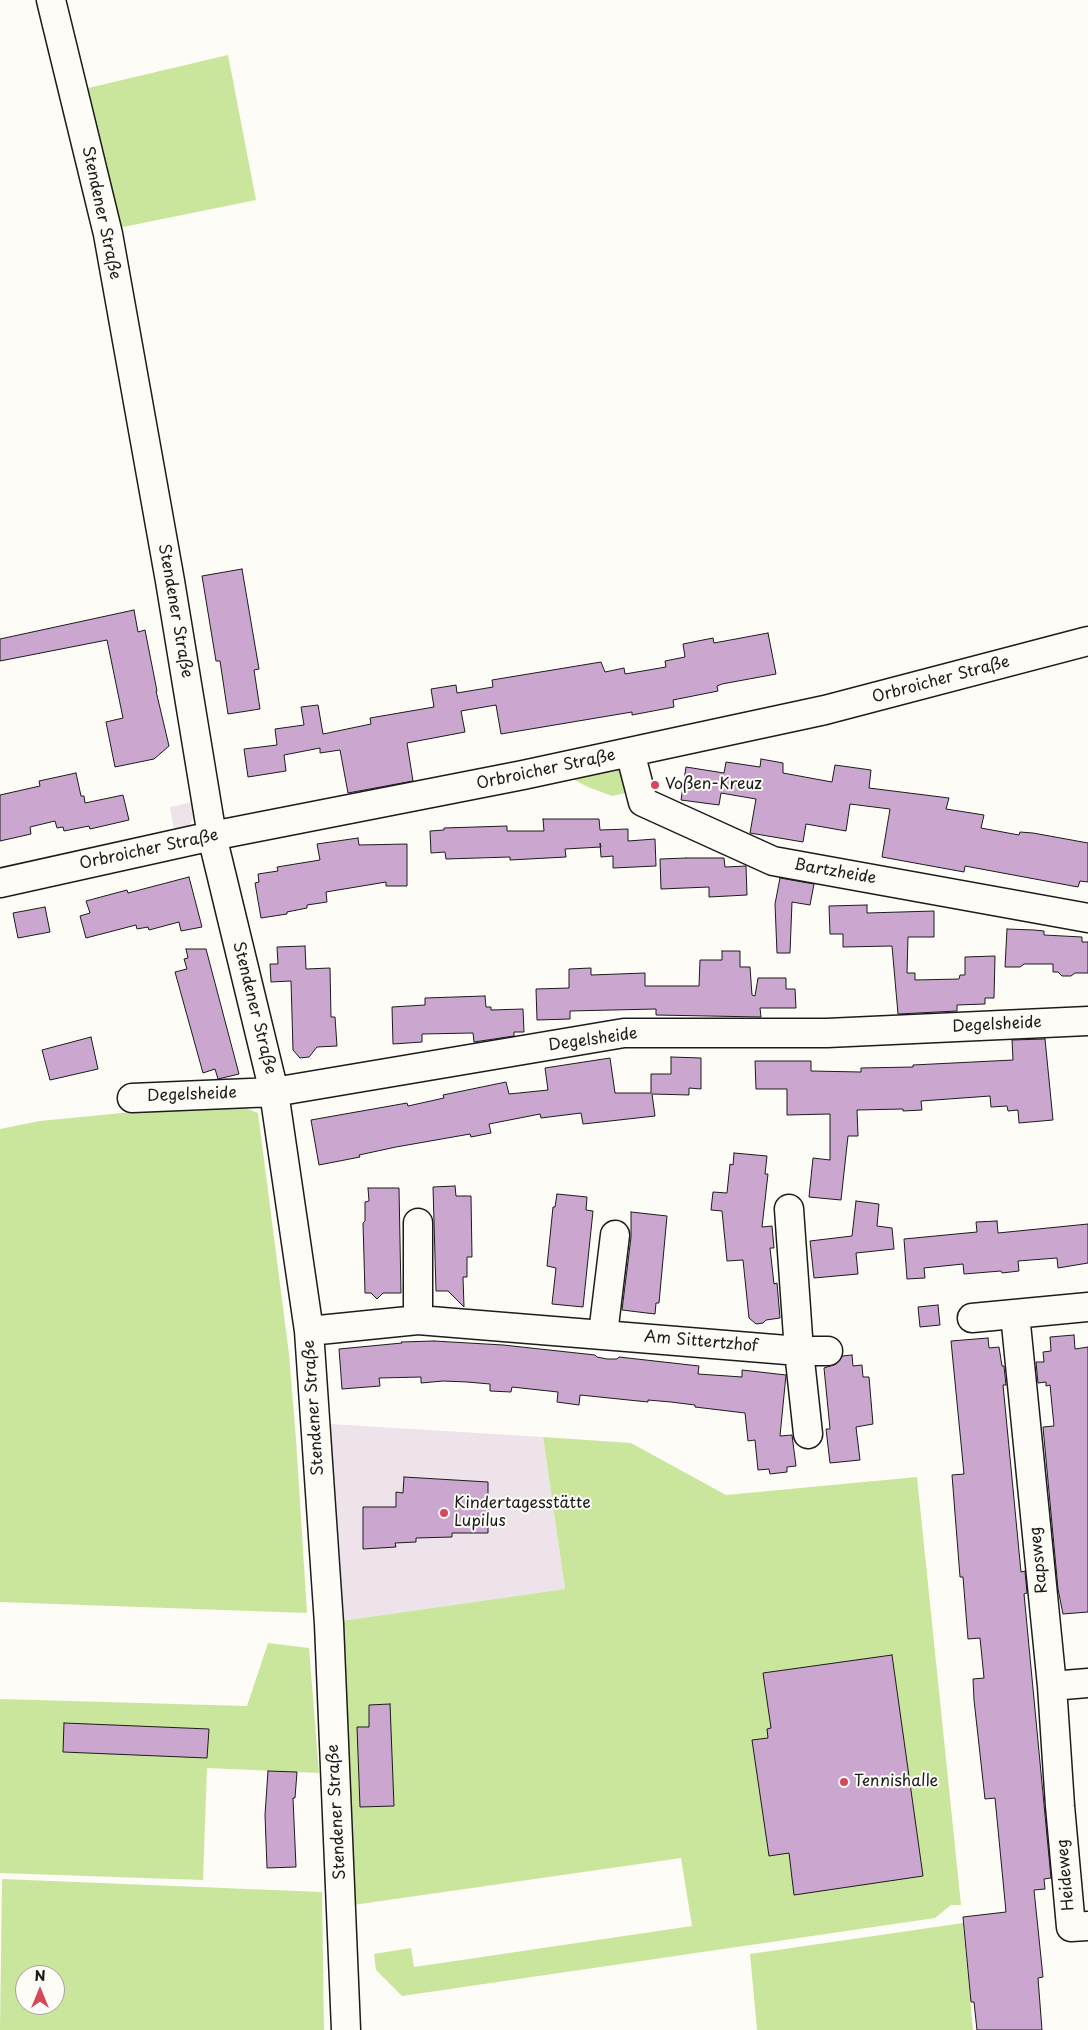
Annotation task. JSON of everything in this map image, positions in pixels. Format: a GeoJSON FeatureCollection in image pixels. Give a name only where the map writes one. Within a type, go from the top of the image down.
{"type":"FeatureCollection","features":[{"type":"Feature","properties":{"kind":"street","name":"Stendener Straße"},"geometry":{"type":"LineString","coordinates":[[51,0],[108,234],[170,581],[212,836],[274,1092],[309,1331],[313,1366],[329,1624],[346,2030]]}},
{"type":"Feature","properties":{"kind":"street","name":"Orbroicher Straße"},"geometry":{"type":"LineString","coordinates":[[0,883],[212,836],[523,776],[825,710],[1088,642]]}},
{"type":"Feature","properties":{"kind":"street","name":"Bartzheide"},"geometry":{"type":"LineString","coordinates":[[630,752],[643,802],[773,861],[1088,918]]}},
{"type":"Feature","properties":{"kind":"street","name":"Degelsheide"},"geometry":{"type":"LineString","coordinates":[[132,1098],[274,1092],[624,1033],[826,1033],[1088,1020]]}},
{"type":"Feature","properties":{"kind":"street"},"geometry":{"type":"LineString","coordinates":[[789,1209],[799,1350],[808,1434]]}},
{"type":"Feature","properties":{"kind":"street"},"geometry":{"type":"LineString","coordinates":[[418,1223],[418,1320]]}},
{"type":"Feature","properties":{"kind":"street"},"geometry":{"type":"LineString","coordinates":[[603,1334],[615,1235]]}},
{"type":"Feature","properties":{"kind":"street"},"geometry":{"type":"LineString","coordinates":[[972,1318],[1088,1307]]}},
{"type":"Feature","properties":{"kind":"street","name":"Rapsweg"},"geometry":{"type":"LineString","coordinates":[[1015,1314],[1052,1686],[1060,1806]]}},
{"type":"Feature","properties":{"kind":"street","name":"Am Sittertzhof"},"geometry":{"type":"LineString","coordinates":[[309,1331],[418,1320],[799,1350],[828,1350]]}},
{"type":"Feature","properties":{"kind":"street"},"geometry":{"type":"LineString","coordinates":[[1052,1686],[1088,1683]]}},
{"type":"Feature","properties":{"kind":"street","name":"Heideweg"},"geometry":{"type":"LineString","coordinates":[[1060,1806],[1071,1927],[1088,1926]]}},
{"type":"Feature","properties":{"kind":"shaded area"},"geometry":{"type":"Polygon","coordinates":[[[192,802],[194,817],[189,826],[174,829],[170,807],[192,802]]]}},
{"type":"Feature","properties":{"kind":"shaded area","name":"Kindertagesstätte Lupilus"},"geometry":{"type":"Polygon","coordinates":[[[330,1424],[543,1437],[565,1589],[341,1621],[330,1424]]]}},
{"type":"Feature","properties":{"kind":"green space"},"geometry":{"type":"Polygon","coordinates":[[[228,55],[256,200],[118,228],[84,89],[228,55]]]}},
{"type":"Feature","properties":{"kind":"green space"},"geometry":{"type":"Polygon","coordinates":[[[608,764],[622,768],[630,792],[612,796],[588,787],[563,774],[608,764]]]}},
{"type":"Feature","properties":{"kind":"green space"},"geometry":{"type":"Polygon","coordinates":[[[245,1108],[258,1113],[289,1354],[307,1613],[0,1602],[0,1129],[40,1121],[122,1113],[245,1108]]]}},
{"type":"Feature","properties":{"kind":"green space"},"geometry":{"type":"Polygon","coordinates":[[[543,1437],[631,1443],[726,1495],[917,1477],[961,1905],[951,1905],[935,1918],[402,1996],[376,1970],[374,1954],[411,1948],[414,1967],[692,1926],[681,1858],[353,1905],[341,1621],[565,1589],[543,1437]]]}},
{"type":"Feature","properties":{"kind":"green space"},"geometry":{"type":"Polygon","coordinates":[[[268,1643],[309,1648],[319,1773],[207,1768],[203,1880],[0,1873],[0,1699],[247,1706],[268,1643]]]}},
{"type":"Feature","properties":{"kind":"green space"},"geometry":{"type":"Polygon","coordinates":[[[2,1879],[322,1892],[324,2030],[0,2030],[2,1879]]]}},
{"type":"Feature","properties":{"kind":"green space"},"geometry":{"type":"Polygon","coordinates":[[[963,1923],[973,2030],[757,2030],[750,1954],[963,1923]]]}},
{"type":"Feature","properties":{"kind":"building"},"geometry":{"type":"Polygon","coordinates":[[[242,569],[259,669],[254,670],[260,709],[228,714],[220,661],[216,661],[202,576],[242,569]]]}},
{"type":"Feature","properties":{"kind":"building"},"geometry":{"type":"Polygon","coordinates":[[[134,610],[138,632],[145,630],[156,691],[169,746],[154,759],[115,767],[106,722],[123,718],[107,640],[0,661],[0,639],[134,610]]]}},
{"type":"Feature","properties":{"kind":"building"},"geometry":{"type":"Polygon","coordinates":[[[768,633],[776,674],[722,684],[717,686],[718,691],[673,700],[674,707],[632,715],[632,712],[501,734],[496,705],[461,711],[465,732],[407,743],[413,781],[348,793],[340,750],[320,753],[320,748],[284,755],[286,771],[248,777],[244,749],[277,745],[275,729],[304,725],[301,707],[318,705],[323,734],[371,724],[370,718],[434,707],[431,689],[456,685],[457,693],[493,687],[492,680],[601,662],[605,672],[624,668],[625,674],[666,667],[665,661],[685,657],[683,644],[713,638],[714,643],[768,633]]]}},
{"type":"Feature","properties":{"kind":"building"},"geometry":{"type":"Polygon","coordinates":[[[761,759],[783,763],[783,773],[832,782],[835,765],[871,770],[869,788],[949,798],[946,809],[984,815],[981,828],[1019,835],[1020,832],[1033,833],[1088,843],[1088,882],[1080,881],[1078,887],[965,866],[964,872],[882,857],[890,809],[850,804],[846,831],[806,824],[803,842],[750,833],[756,799],[721,793],[719,805],[681,800],[686,767],[724,773],[726,762],[760,767],[761,759]]]}},
{"type":"Feature","properties":{"kind":"building"},"geometry":{"type":"Polygon","coordinates":[[[76,773],[81,796],[84,796],[85,803],[123,795],[129,820],[90,829],[89,826],[64,831],[63,827],[57,828],[55,821],[30,827],[31,834],[0,841],[0,795],[40,786],[39,781],[76,773]]]}},
{"type":"Feature","properties":{"kind":"building"},"geometry":{"type":"Polygon","coordinates":[[[543,819],[599,819],[600,830],[628,829],[628,841],[655,839],[656,866],[613,868],[613,856],[601,857],[600,847],[565,849],[566,857],[510,860],[510,857],[446,859],[445,852],[431,853],[430,831],[444,830],[444,828],[507,826],[507,831],[544,831],[543,819]]]}},
{"type":"Feature","properties":{"kind":"building"},"geometry":{"type":"Polygon","coordinates":[[[358,838],[359,845],[407,844],[407,886],[386,886],[386,882],[326,892],[327,902],[307,905],[307,908],[287,912],[287,914],[261,918],[255,883],[259,882],[258,874],[278,871],[277,867],[320,860],[317,844],[358,838]]]}},
{"type":"Feature","properties":{"kind":"building"},"geometry":{"type":"Polygon","coordinates":[[[724,858],[725,867],[746,866],[747,895],[709,897],[709,887],[661,889],[660,859],[724,858]]]}},
{"type":"Feature","properties":{"kind":"building"},"geometry":{"type":"Polygon","coordinates":[[[189,877],[202,927],[181,931],[179,922],[149,930],[148,927],[137,929],[136,925],[86,938],[80,916],[90,913],[86,901],[127,890],[128,893],[189,877]]]}},
{"type":"Feature","properties":{"kind":"building"},"geometry":{"type":"Polygon","coordinates":[[[780,878],[814,884],[810,905],[792,902],[790,953],[777,953],[775,904],[780,878]]]}},
{"type":"Feature","properties":{"kind":"building"},"geometry":{"type":"Polygon","coordinates":[[[867,905],[867,913],[934,911],[934,937],[908,937],[907,973],[915,973],[915,980],[959,979],[960,975],[965,975],[965,957],[995,956],[994,998],[985,998],[985,1004],[957,1005],[957,1011],[898,1014],[892,946],[843,947],[843,934],[830,934],[829,906],[867,905]]]}},
{"type":"Feature","properties":{"kind":"building"},"geometry":{"type":"Polygon","coordinates":[[[45,907],[50,932],[18,938],[13,913],[45,907]]]}},
{"type":"Feature","properties":{"kind":"building"},"geometry":{"type":"Polygon","coordinates":[[[1007,929],[1044,931],[1044,935],[1082,937],[1082,942],[1088,942],[1088,973],[1062,976],[1058,972],[1053,972],[1053,964],[1024,964],[1020,967],[1005,967],[1007,929]]]}},
{"type":"Feature","properties":{"kind":"building"},"geometry":{"type":"Polygon","coordinates":[[[305,946],[306,969],[330,968],[331,1017],[335,1017],[337,1046],[317,1047],[309,1057],[300,1058],[293,1050],[291,981],[271,982],[270,964],[278,964],[277,947],[305,946]]]}},
{"type":"Feature","properties":{"kind":"building"},"geometry":{"type":"Polygon","coordinates":[[[186,949],[206,949],[239,1074],[218,1079],[215,1069],[203,1073],[175,972],[187,969],[184,959],[188,958],[186,949]]]}},
{"type":"Feature","properties":{"kind":"building"},"geometry":{"type":"Polygon","coordinates":[[[722,951],[740,951],[740,967],[750,967],[752,995],[755,996],[758,978],[786,978],[786,989],[795,989],[796,1008],[760,1008],[761,1017],[656,1015],[656,1009],[570,1011],[570,1019],[537,1020],[536,989],[569,988],[569,969],[591,968],[591,975],[645,973],[645,986],[699,986],[700,960],[722,960],[722,951]]]}},
{"type":"Feature","properties":{"kind":"building"},"geometry":{"type":"Polygon","coordinates":[[[485,996],[486,1007],[491,1007],[491,1010],[523,1009],[524,1032],[514,1032],[514,1036],[474,1042],[473,1033],[422,1034],[422,1042],[393,1044],[392,1007],[425,1005],[425,998],[485,996]]]}},
{"type":"Feature","properties":{"kind":"building"},"geometry":{"type":"Polygon","coordinates":[[[91,1037],[98,1069],[50,1080],[42,1050],[91,1037]]]}},
{"type":"Feature","properties":{"kind":"building"},"geometry":{"type":"Polygon","coordinates":[[[1045,1039],[1053,1120],[1019,1123],[1018,1110],[1008,1111],[1007,1106],[991,1107],[990,1096],[921,1101],[922,1110],[857,1110],[858,1136],[848,1136],[841,1200],[809,1197],[813,1158],[830,1160],[830,1114],[787,1115],[787,1089],[756,1089],[755,1061],[811,1061],[811,1071],[861,1072],[861,1068],[913,1067],[913,1065],[1013,1060],[1012,1040],[1045,1039]]]}},
{"type":"Feature","properties":{"kind":"building"},"geometry":{"type":"Polygon","coordinates":[[[671,1057],[701,1058],[701,1089],[689,1088],[689,1095],[652,1094],[655,1116],[583,1124],[581,1113],[541,1118],[540,1114],[489,1124],[491,1133],[471,1137],[470,1134],[396,1147],[359,1155],[360,1157],[319,1165],[311,1120],[407,1103],[408,1106],[444,1098],[443,1095],[506,1082],[509,1094],[548,1090],[545,1068],[610,1058],[615,1093],[651,1093],[651,1074],[671,1074],[671,1057]]]}},
{"type":"Feature","properties":{"kind":"building"},"geometry":{"type":"Polygon","coordinates":[[[734,1153],[767,1156],[765,1174],[768,1174],[762,1227],[772,1226],[774,1248],[770,1248],[774,1284],[777,1283],[780,1318],[766,1320],[763,1323],[756,1324],[749,1318],[743,1260],[727,1261],[722,1211],[711,1210],[713,1192],[727,1193],[730,1164],[733,1165],[734,1153]]]}},
{"type":"Feature","properties":{"kind":"building"},"geometry":{"type":"Polygon","coordinates":[[[455,1186],[456,1196],[471,1196],[472,1257],[467,1257],[467,1277],[463,1277],[464,1307],[448,1291],[436,1291],[433,1187],[455,1186]]]}},
{"type":"Feature","properties":{"kind":"building"},"geometry":{"type":"Polygon","coordinates":[[[368,1188],[399,1188],[401,1293],[383,1293],[377,1299],[371,1293],[365,1293],[363,1223],[365,1221],[365,1202],[369,1201],[368,1188]]]}},
{"type":"Feature","properties":{"kind":"building"},"geometry":{"type":"Polygon","coordinates":[[[557,1194],[587,1197],[586,1210],[593,1211],[583,1307],[552,1304],[556,1268],[547,1266],[553,1207],[555,1207],[557,1194]]]}},
{"type":"Feature","properties":{"kind":"building"},"geometry":{"type":"Polygon","coordinates":[[[856,1201],[879,1204],[877,1226],[892,1228],[894,1249],[856,1253],[858,1274],[814,1278],[810,1241],[852,1236],[856,1201]]]}},
{"type":"Feature","properties":{"kind":"building"},"geometry":{"type":"Polygon","coordinates":[[[631,1212],[667,1216],[659,1303],[656,1303],[655,1314],[622,1310],[631,1237],[631,1212]]]}},
{"type":"Feature","properties":{"kind":"building"},"geometry":{"type":"Polygon","coordinates":[[[997,1221],[998,1233],[1088,1224],[1088,1263],[1058,1268],[1057,1258],[1018,1261],[1019,1271],[964,1274],[963,1264],[924,1268],[925,1278],[907,1279],[904,1239],[977,1232],[976,1222],[997,1221]]]}},
{"type":"Feature","properties":{"kind":"building"},"geometry":{"type":"Polygon","coordinates":[[[938,1305],[940,1325],[920,1327],[918,1307],[938,1305]]]}},
{"type":"Feature","properties":{"kind":"building"},"geometry":{"type":"Polygon","coordinates":[[[1074,1335],[1075,1349],[1088,1347],[1088,1612],[1063,1614],[1058,1589],[1043,1427],[1054,1426],[1050,1385],[1046,1386],[1046,1382],[1038,1383],[1036,1362],[1044,1362],[1043,1352],[1051,1351],[1050,1337],[1074,1335]]]}},
{"type":"Feature","properties":{"kind":"building"},"geometry":{"type":"Polygon","coordinates":[[[988,1338],[989,1348],[999,1347],[1002,1366],[1004,1366],[1006,1385],[1003,1385],[1021,1572],[1025,1571],[1027,1593],[1024,1594],[1051,1878],[1044,1879],[1045,1889],[1034,1890],[1043,1977],[1038,1978],[1042,2030],[977,2030],[974,2002],[971,2002],[963,1917],[1006,1912],[995,1798],[985,1799],[974,1700],[973,1679],[984,1678],[980,1638],[968,1639],[963,1577],[960,1577],[952,1475],[964,1474],[951,1341],[988,1338]]]}},
{"type":"Feature","properties":{"kind":"building"},"geometry":{"type":"Polygon","coordinates":[[[434,1341],[503,1345],[595,1355],[607,1359],[617,1359],[619,1357],[699,1366],[698,1374],[742,1377],[742,1370],[786,1375],[780,1436],[792,1435],[796,1466],[787,1467],[787,1472],[770,1474],[769,1469],[758,1470],[755,1440],[748,1441],[745,1413],[671,1402],[648,1400],[648,1402],[580,1395],[579,1405],[557,1402],[558,1392],[512,1387],[511,1392],[490,1391],[490,1384],[443,1381],[421,1383],[421,1377],[379,1378],[380,1386],[342,1389],[339,1349],[401,1342],[434,1341]]]}},
{"type":"Feature","properties":{"kind":"building"},"geometry":{"type":"Polygon","coordinates":[[[852,1355],[853,1366],[862,1365],[863,1377],[869,1377],[873,1424],[856,1427],[860,1460],[830,1463],[826,1429],[830,1429],[824,1368],[836,1364],[842,1356],[852,1355]]]}},
{"type":"Feature","properties":{"kind":"building"},"geometry":{"type":"Polygon","coordinates":[[[404,1477],[488,1482],[488,1533],[452,1533],[452,1537],[416,1538],[416,1542],[395,1543],[396,1547],[363,1549],[363,1507],[396,1507],[396,1492],[403,1493],[404,1477]]]}},
{"type":"Feature","properties":{"kind":"building","name":"Tennishalle"},"geometry":{"type":"Polygon","coordinates":[[[892,1655],[923,1876],[794,1895],[789,1853],[769,1856],[752,1740],[768,1738],[767,1729],[771,1728],[763,1673],[892,1655]]]}},
{"type":"Feature","properties":{"kind":"building"},"geometry":{"type":"Polygon","coordinates":[[[390,1704],[394,1806],[360,1807],[357,1727],[369,1727],[369,1705],[390,1704]]]}},
{"type":"Feature","properties":{"kind":"building"},"geometry":{"type":"Polygon","coordinates":[[[64,1723],[209,1729],[207,1758],[63,1752],[64,1723]]]}},
{"type":"Feature","properties":{"kind":"building"},"geometry":{"type":"Polygon","coordinates":[[[268,1771],[297,1772],[295,1798],[293,1798],[296,1867],[267,1868],[265,1815],[268,1771]]]}},
{"type":"Feature","properties":{"kind":"place","name":"Voßen-Kreuz"},"geometry":{"type":"Point","coordinates":[655,785]}},
{"type":"Feature","properties":{"kind":"place","name":"Kindertagesstätte Lupilus"},"geometry":{"type":"Point","coordinates":[444,1513]}},
{"type":"Feature","properties":{"kind":"place","name":"Tennishalle"},"geometry":{"type":"Point","coordinates":[844,1782]}}]}
